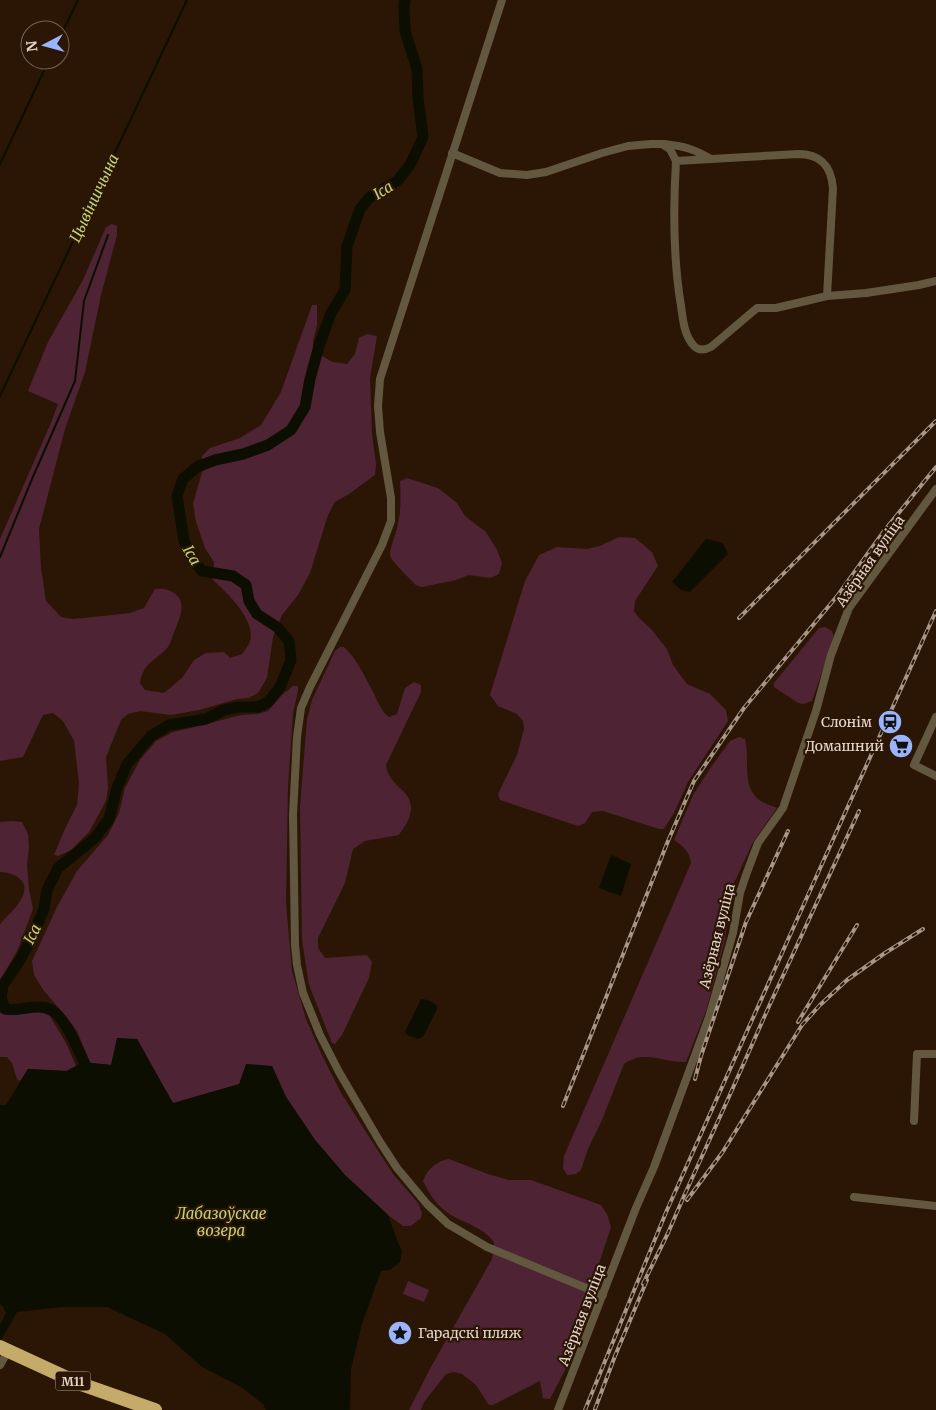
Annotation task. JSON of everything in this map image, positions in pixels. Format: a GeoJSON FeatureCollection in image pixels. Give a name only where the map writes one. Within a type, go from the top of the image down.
{"type":"FeatureCollection","features":[{"type":"Feature","properties":{"kind":"highway","name":"М11"},"geometry":{"type":"LineString","coordinates":[[4,1349],[78,1383],[155,1410]]}},
{"type":"Feature","properties":{"kind":"street"},"geometry":{"type":"LineString","coordinates":[[502,0],[380,379],[380,432],[391,498],[391,521],[382,545],[300,708],[293,815],[295,945],[303,993],[320,1035],[339,1072],[380,1142],[427,1204],[448,1224],[486,1247],[603,1295]]}},
{"type":"Feature","properties":{"kind":"street"},"geometry":{"type":"LineString","coordinates":[[662,144],[670,149],[676,161],[674,256],[684,327],[695,347],[701,350],[711,347],[757,308],[776,308],[827,296],[866,293],[936,281]]}},
{"type":"Feature","properties":{"kind":"street"},"geometry":{"type":"LineString","coordinates":[[452,153],[500,173],[527,174],[546,172],[628,146],[682,145],[711,159]]}},
{"type":"Feature","properties":{"kind":"street"},"geometry":{"type":"LineString","coordinates":[[676,161],[807,154],[815,156],[823,162],[830,171],[833,188],[827,296]]}},
{"type":"Feature","properties":{"kind":"street","name":"Азёрная вуліца"},"geometry":{"type":"LineString","coordinates":[[558,1410],[636,1208],[654,1167],[709,1017],[733,932],[740,894],[746,875],[758,843],[783,808],[816,711],[831,655],[849,608],[936,489]]}},
{"type":"Feature","properties":{"kind":"street"},"geometry":{"type":"LineString","coordinates":[[936,717],[914,766],[936,776]]}},
{"type":"Feature","properties":{"kind":"street"},"geometry":{"type":"LineString","coordinates":[[914,1121],[917,1054],[936,1054]]}},
{"type":"Feature","properties":{"kind":"street"},"geometry":{"type":"LineString","coordinates":[[854,1197],[936,1206]]}},
{"type":"Feature","properties":{"kind":"street"},"geometry":{"type":"LineString","coordinates":[[0,1364],[4,1349]]}},
{"type":"Feature","properties":{"kind":"shaded area"},"geometry":{"type":"Polygon","coordinates":[[[112,224],[117,226],[117,235],[101,295],[85,372],[65,429],[39,529],[41,568],[46,601],[61,617],[73,619],[130,613],[144,608],[155,589],[165,589],[174,593],[181,601],[180,617],[168,647],[144,670],[140,683],[145,690],[164,693],[182,678],[194,660],[206,653],[224,652],[230,658],[242,654],[250,641],[249,624],[226,592],[213,580],[214,562],[205,548],[196,522],[193,503],[203,469],[202,456],[210,448],[240,438],[261,425],[281,392],[312,305],[317,305],[317,325],[313,341],[313,351],[333,362],[347,364],[355,354],[359,338],[367,334],[377,336],[370,378],[372,434],[376,464],[375,475],[335,502],[328,515],[310,573],[298,595],[282,615],[273,637],[267,678],[258,693],[249,698],[237,699],[199,710],[171,715],[140,711],[128,714],[121,720],[106,757],[108,788],[106,801],[89,832],[71,850],[58,856],[54,855],[77,805],[79,783],[74,741],[63,721],[53,713],[43,715],[23,757],[0,761],[0,539],[58,404],[28,391],[48,342],[83,280],[106,227],[112,224]]]}},
{"type":"Feature","properties":{"kind":"shaded area"},"geometry":{"type":"Polygon","coordinates":[[[407,478],[438,488],[457,503],[465,516],[486,532],[497,550],[502,563],[499,574],[490,578],[469,575],[456,580],[422,587],[416,585],[401,570],[391,558],[390,553],[399,516],[401,499],[400,481],[407,478]]]}},
{"type":"Feature","properties":{"kind":"shaded area"},"geometry":{"type":"Polygon","coordinates":[[[619,537],[635,538],[652,552],[658,566],[635,601],[634,611],[667,649],[673,665],[687,684],[710,694],[726,710],[728,721],[688,782],[674,813],[664,829],[603,811],[592,812],[585,823],[578,826],[500,800],[498,794],[517,755],[524,729],[523,721],[517,714],[498,706],[490,695],[525,581],[539,555],[557,547],[587,549],[600,546],[619,537]]]}},
{"type":"Feature","properties":{"kind":"shaded area"},"geometry":{"type":"Polygon","coordinates":[[[825,627],[832,631],[834,637],[812,701],[803,704],[798,703],[774,687],[774,683],[819,628],[825,627]]]}},
{"type":"Feature","properties":{"kind":"shaded area"},"geometry":{"type":"Polygon","coordinates":[[[340,647],[344,647],[356,662],[381,708],[389,717],[397,714],[405,688],[414,682],[421,685],[421,692],[386,765],[392,780],[410,801],[411,809],[408,820],[399,835],[365,841],[353,849],[345,883],[318,938],[318,948],[325,958],[367,955],[372,962],[369,978],[342,1035],[335,1044],[332,1043],[309,985],[302,940],[300,806],[307,719],[312,700],[335,651],[340,647]]]}},
{"type":"Feature","properties":{"kind":"shaded area"},"geometry":{"type":"Polygon","coordinates":[[[293,686],[298,686],[298,691],[293,713],[288,787],[286,903],[292,971],[306,1019],[341,1093],[393,1174],[418,1203],[422,1213],[421,1218],[411,1226],[403,1226],[388,1215],[345,1175],[315,1140],[286,1097],[272,1066],[240,1084],[173,1104],[137,1039],[111,1065],[90,1063],[77,1031],[44,991],[34,975],[32,961],[57,907],[77,871],[108,835],[119,813],[125,788],[140,760],[156,741],[173,732],[241,715],[268,711],[293,686]]]}},
{"type":"Feature","properties":{"kind":"shaded area"},"geometry":{"type":"Polygon","coordinates":[[[739,737],[745,739],[748,777],[752,791],[761,801],[777,808],[753,842],[728,896],[725,940],[706,1011],[686,1062],[647,1057],[624,1064],[581,1170],[576,1174],[567,1175],[563,1168],[564,1156],[691,863],[686,850],[674,840],[693,795],[730,741],[739,737]]]}},
{"type":"Feature","properties":{"kind":"shaded area"},"geometry":{"type":"Polygon","coordinates":[[[0,822],[22,822],[28,834],[27,864],[33,909],[18,949],[0,981],[0,924],[14,910],[24,892],[24,886],[20,879],[12,874],[0,872],[0,822]]]}},
{"type":"Feature","properties":{"kind":"shaded area"},"geometry":{"type":"Polygon","coordinates":[[[39,1011],[50,1016],[66,1043],[76,1066],[66,1071],[28,1069],[20,1081],[17,1079],[12,1063],[7,1057],[0,1057],[0,1013],[15,1015],[39,1011]]]}},
{"type":"Feature","properties":{"kind":"shaded area"},"geometry":{"type":"Polygon","coordinates":[[[449,1159],[509,1180],[531,1180],[601,1205],[607,1214],[611,1227],[588,1301],[590,1313],[579,1343],[550,1399],[543,1398],[540,1381],[493,1405],[489,1405],[476,1385],[462,1374],[454,1372],[446,1374],[424,1402],[421,1410],[409,1410],[492,1259],[494,1242],[490,1237],[480,1229],[446,1212],[434,1200],[423,1181],[433,1166],[449,1159]]]}},
{"type":"Feature","properties":{"kind":"shaded area"},"geometry":{"type":"Polygon","coordinates":[[[408,1281],[429,1290],[424,1302],[403,1294],[408,1281]]]}},
{"type":"Feature","properties":{"kind":"water"},"geometry":{"type":"Polygon","coordinates":[[[706,539],[723,543],[728,554],[690,592],[681,590],[672,582],[706,539]]]}},
{"type":"Feature","properties":{"kind":"water"},"geometry":{"type":"Polygon","coordinates":[[[611,855],[631,864],[621,896],[599,888],[611,855]]]}},
{"type":"Feature","properties":{"kind":"water"},"geometry":{"type":"Polygon","coordinates":[[[421,999],[434,1003],[437,1009],[423,1037],[418,1039],[407,1035],[405,1032],[421,999]]]}},
{"type":"Feature","properties":{"kind":"water","name":"Лабазоўскае возера"},"geometry":{"type":"Polygon","coordinates":[[[117,1038],[137,1039],[173,1103],[239,1084],[246,1064],[272,1066],[286,1097],[315,1140],[345,1175],[388,1215],[402,1251],[400,1262],[390,1270],[381,1271],[362,1324],[351,1369],[350,1410],[266,1410],[263,1404],[241,1387],[202,1367],[165,1334],[107,1307],[62,1307],[17,1312],[0,1342],[0,1325],[6,1313],[0,1304],[0,1105],[6,1105],[28,1069],[67,1071],[83,1062],[111,1065],[117,1038]]]}},
{"type":"Feature","properties":{"kind":"waterway"},"geometry":{"type":"LineString","coordinates":[[68,20],[78,0]]}},
{"type":"Feature","properties":{"kind":"waterway","name":"Цывіншчына"},"geometry":{"type":"LineString","coordinates":[[0,396],[187,0]]}},
{"type":"Feature","properties":{"kind":"waterway","name":"Іса"},"geometry":{"type":"LineString","coordinates":[[90,1074],[72,1036],[60,1018],[54,1012],[41,1007],[15,1010],[5,1009],[1,998],[3,985],[20,960],[32,937],[44,909],[47,890],[58,868],[95,838],[109,819],[117,788],[127,764],[151,736],[169,725],[206,719],[224,710],[239,707],[258,707],[268,702],[280,687],[291,660],[289,641],[277,627],[257,614],[249,601],[246,585],[233,576],[202,571],[193,560],[184,541],[177,496],[183,479],[197,467],[268,445],[291,430],[305,407],[319,346],[331,313],[345,290],[347,246],[360,209],[369,198],[397,181],[410,165],[423,137],[418,98],[417,69],[405,31],[405,0]]}},
{"type":"Feature","properties":{"kind":"waterway"},"geometry":{"type":"LineString","coordinates":[[0,164],[44,70]]}},
{"type":"Feature","properties":{"kind":"waterway"},"geometry":{"type":"LineString","coordinates":[[0,557],[75,381],[84,301],[108,235]]}},
{"type":"Feature","properties":{"kind":"railway"},"geometry":{"type":"LineString","coordinates":[[739,618],[936,421]]}},
{"type":"Feature","properties":{"kind":"railway"},"geometry":{"type":"LineString","coordinates":[[563,1106],[668,841],[694,781],[744,708],[838,595],[884,531],[936,467]]}},
{"type":"Feature","properties":{"kind":"railway"},"geometry":{"type":"LineString","coordinates":[[585,1410],[667,1210],[936,611]]}},
{"type":"Feature","properties":{"kind":"railway"},"geometry":{"type":"LineString","coordinates":[[643,1284],[668,1233],[770,1004],[859,811]]}},
{"type":"Feature","properties":{"kind":"railway"},"geometry":{"type":"LineString","coordinates":[[695,1079],[746,922],[788,831]]}},
{"type":"Feature","properties":{"kind":"railway"},"geometry":{"type":"LineString","coordinates":[[798,1022],[857,925]]}},
{"type":"Feature","properties":{"kind":"railway"},"geometry":{"type":"LineString","coordinates":[[687,1200],[722,1153],[802,1025],[847,980],[923,929]]}},
{"type":"Feature","properties":{"kind":"railway"},"geometry":{"type":"LineString","coordinates":[[595,1409],[647,1280]]}},
{"type":"Feature","properties":{"kind":"place","name":"Слонім"},"geometry":{"type":"Point","coordinates":[890,722]}},
{"type":"Feature","properties":{"kind":"place","name":"Домашний"},"geometry":{"type":"Point","coordinates":[901,746]}},
{"type":"Feature","properties":{"kind":"place","name":"Гарадскі пляж"},"geometry":{"type":"Point","coordinates":[400,1333]}}]}
